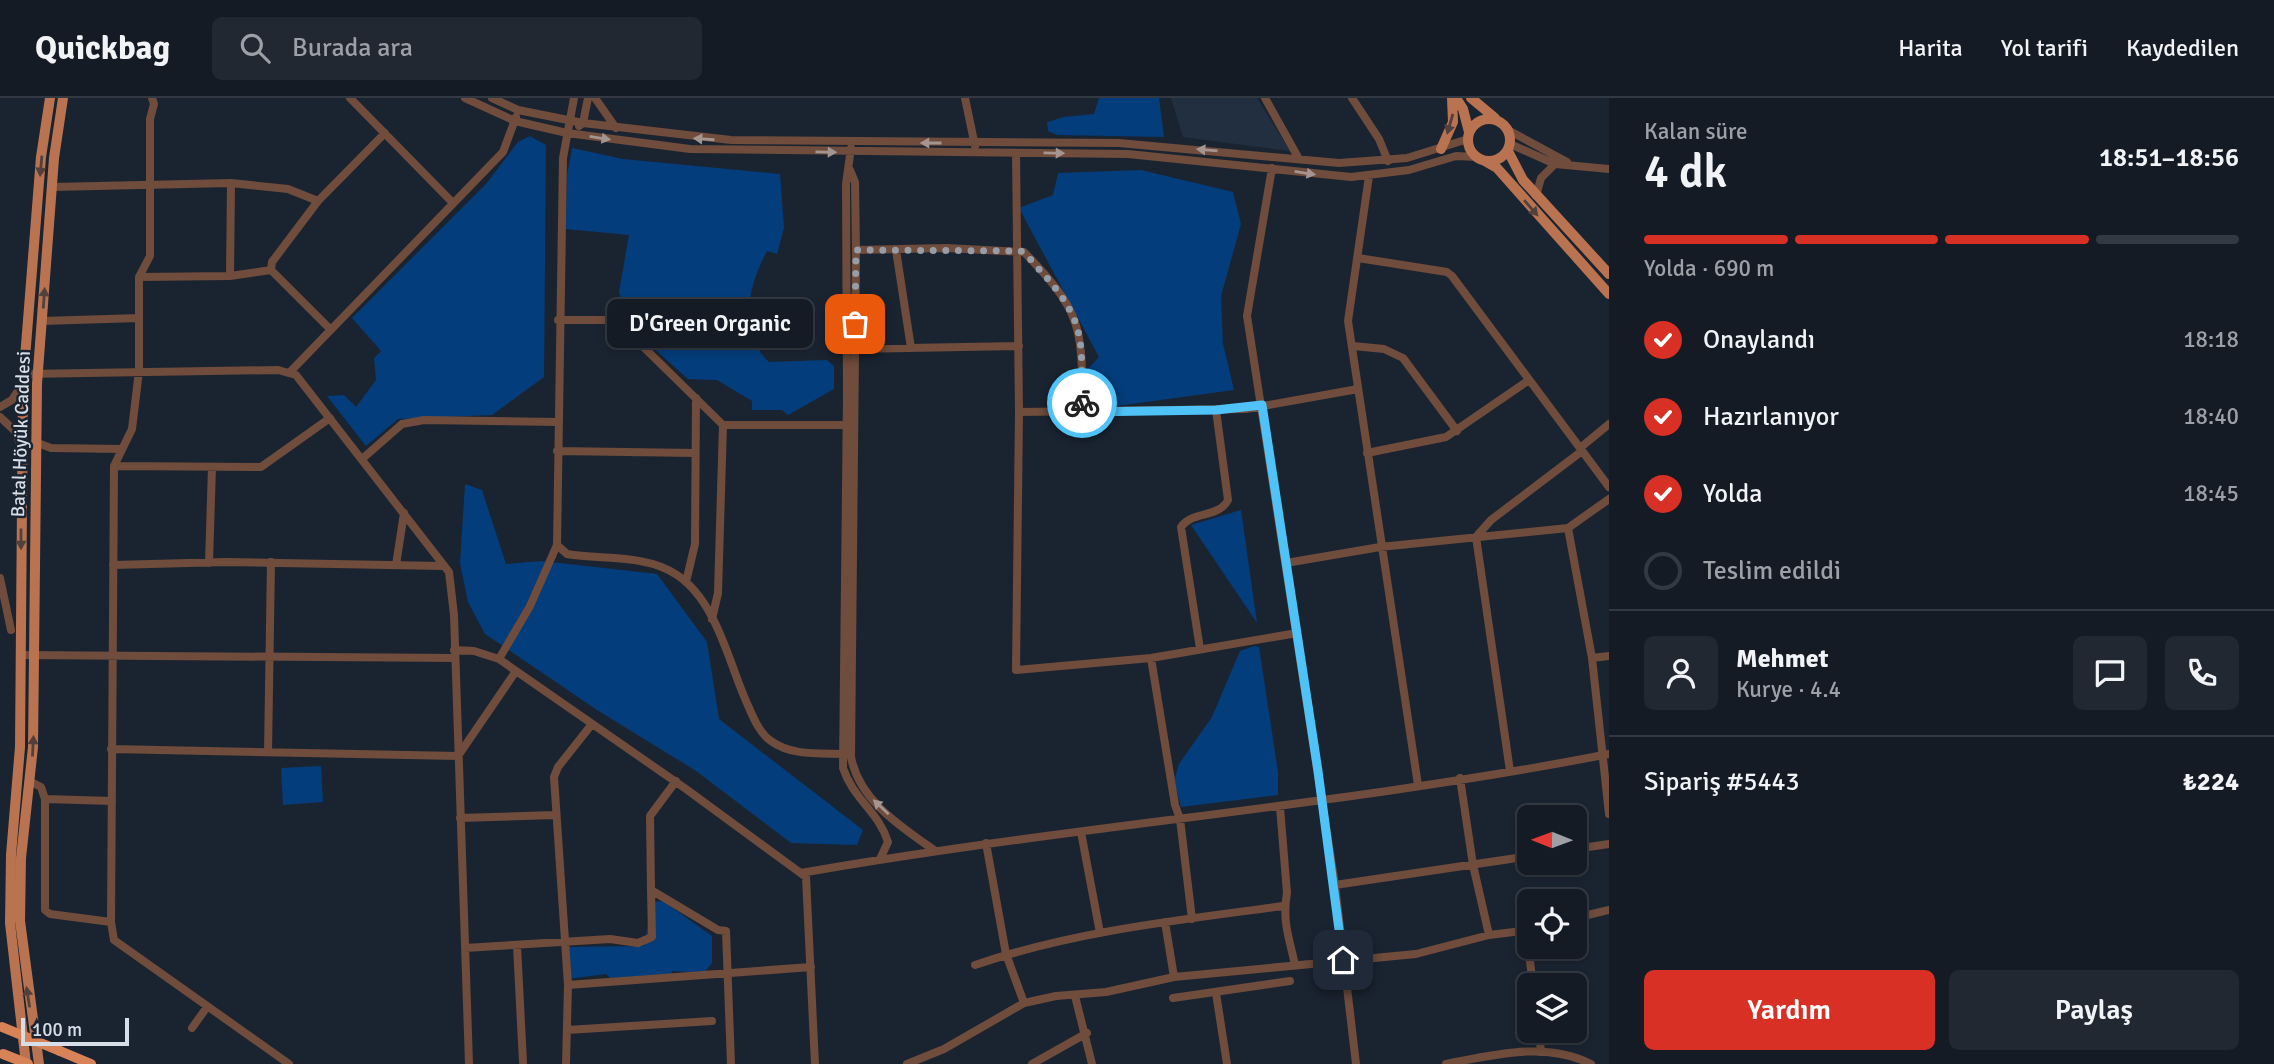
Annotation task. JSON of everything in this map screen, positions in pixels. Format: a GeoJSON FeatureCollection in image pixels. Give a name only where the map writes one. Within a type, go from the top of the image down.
{"type":"FeatureCollection","features":[{"type":"Feature","properties":{"kind":"highway"},"geometry":{"type":"LineString","coordinates":[[1,1027],[91,1064]]}},
{"type":"Feature","properties":{"kind":"highway"},"geometry":{"type":"LineString","coordinates":[[1,1053],[27,1064]]}},
{"type":"Feature","properties":{"kind":"main road","name":"Batal Höyük Caddesi"},"geometry":{"type":"LineString","coordinates":[[27,1064],[10,923],[10,855],[20,747],[20,655],[16,631],[23,378],[41,157],[50,98]]}},
{"type":"Feature","properties":{"kind":"main road","name":"Batal Höyük Caddesi"},"geometry":{"type":"LineString","coordinates":[[39,1064],[20,921],[21,858],[33,747],[38,374],[52,187],[63,98]]}},
{"type":"Feature","properties":{"kind":"main road"},"geometry":{"type":"LineString","coordinates":[[1454,98],[1463,109],[1469,136],[1480,159],[1497,168],[1609,293]]}},
{"type":"Feature","properties":{"kind":"main road"},"geometry":{"type":"LineString","coordinates":[[1441,149],[1452,122],[1454,98]]}},
{"type":"Feature","properties":{"kind":"main road"},"geometry":{"type":"LineString","coordinates":[[1471,98],[1508,130],[1509,147],[1522,180],[1609,274]]}},
{"type":"Feature","properties":{"kind":"main road"},"geometry":{"type":"LineString","coordinates":[[1469,136],[1485,119],[1498,120]]}},
{"type":"Feature","properties":{"kind":"main road"},"geometry":{"type":"LineString","coordinates":[[1480,159],[1497,160],[1509,147]]}},
{"type":"Feature","properties":{"kind":"street"},"geometry":{"type":"LineString","coordinates":[[350,98],[453,203]]}},
{"type":"Feature","properties":{"kind":"street"},"geometry":{"type":"LineString","coordinates":[[465,98],[515,121],[567,132],[690,149],[850,153],[1128,154],[1272,168],[1319,176],[1369,176],[1409,170],[1456,156],[1480,159]]}},
{"type":"Feature","properties":{"kind":"street"},"geometry":{"type":"LineString","coordinates":[[492,98],[519,110],[583,124],[700,139],[1139,144],[1339,163],[1388,161],[1441,149],[1469,136]]}},
{"type":"Feature","properties":{"kind":"street"},"geometry":{"type":"LineString","coordinates":[[499,659],[530,606],[557,545],[558,320],[563,158],[574,98]]}},
{"type":"Feature","properties":{"kind":"street"},"geometry":{"type":"LineString","coordinates":[[583,124],[588,98]]}},
{"type":"Feature","properties":{"kind":"street"},"geometry":{"type":"LineString","coordinates":[[595,98],[616,128]]}},
{"type":"Feature","properties":{"kind":"street"},"geometry":{"type":"LineString","coordinates":[[965,98],[975,153]]}},
{"type":"Feature","properties":{"kind":"street"},"geometry":{"type":"LineString","coordinates":[[1352,98],[1379,139],[1388,161]]}},
{"type":"Feature","properties":{"kind":"street"},"geometry":{"type":"LineString","coordinates":[[1268,99],[1299,159]]}},
{"type":"Feature","properties":{"kind":"street"},"geometry":{"type":"LineString","coordinates":[[156,100],[150,119],[150,256],[139,277],[139,371],[132,429],[114,466],[110,657],[111,922],[114,940],[289,1064]]}},
{"type":"Feature","properties":{"kind":"street"},"geometry":{"type":"LineString","coordinates":[[290,372],[503,152],[519,110]]}},
{"type":"Feature","properties":{"kind":"street"},"geometry":{"type":"LineString","coordinates":[[567,132],[583,124]]}},
{"type":"Feature","properties":{"kind":"street"},"geometry":{"type":"LineString","coordinates":[[1508,130],[1569,164]]}},
{"type":"Feature","properties":{"kind":"street"},"geometry":{"type":"LineString","coordinates":[[271,270],[277,252],[318,201],[385,133]]}},
{"type":"Feature","properties":{"kind":"street"},"geometry":{"type":"LineString","coordinates":[[851,142],[850,170],[846,184],[851,425],[851,757],[855,776],[875,802],[934,850]]}},
{"type":"Feature","properties":{"kind":"street"},"geometry":{"type":"LineString","coordinates":[[1509,147],[1555,164],[1609,169]]}},
{"type":"Feature","properties":{"kind":"street"},"geometry":{"type":"LineString","coordinates":[[1016,153],[1019,346],[1016,670],[1151,657],[1297,633]]}},
{"type":"Feature","properties":{"kind":"street"},"geometry":{"type":"LineString","coordinates":[[1536,196],[1541,178],[1555,164]]}},
{"type":"Feature","properties":{"kind":"street"},"geometry":{"type":"LineString","coordinates":[[1272,168],[1247,316],[1335,885],[1356,1064]]}},
{"type":"Feature","properties":{"kind":"street"},"geometry":{"type":"LineString","coordinates":[[850,170],[855,182],[856,250],[843,768],[850,788],[883,824],[888,842],[880,859]]}},
{"type":"Feature","properties":{"kind":"street"},"geometry":{"type":"LineString","coordinates":[[1369,176],[1348,321],[1418,785]]}},
{"type":"Feature","properties":{"kind":"street"},"geometry":{"type":"LineString","coordinates":[[52,187],[232,183],[288,189],[318,201]]}},
{"type":"Feature","properties":{"kind":"street"},"geometry":{"type":"LineString","coordinates":[[230,276],[232,183]]}},
{"type":"Feature","properties":{"kind":"street"},"geometry":{"type":"LineString","coordinates":[[856,250],[1017,250],[1026,254],[1068,302],[1075,316],[1081,340],[1083,412]]}},
{"type":"Feature","properties":{"kind":"street"},"geometry":{"type":"LineString","coordinates":[[896,250],[911,348]]}},
{"type":"Feature","properties":{"kind":"street"},"geometry":{"type":"LineString","coordinates":[[1359,258],[1447,272],[1609,487]]}},
{"type":"Feature","properties":{"kind":"street"},"geometry":{"type":"LineString","coordinates":[[139,277],[230,276],[271,270]]}},
{"type":"Feature","properties":{"kind":"street"},"geometry":{"type":"LineString","coordinates":[[271,270],[331,330]]}},
{"type":"Feature","properties":{"kind":"street"},"geometry":{"type":"LineString","coordinates":[[42,321],[139,318]]}},
{"type":"Feature","properties":{"kind":"street"},"geometry":{"type":"LineString","coordinates":[[558,320],[609,320],[624,328],[723,425],[851,425]]}},
{"type":"Feature","properties":{"kind":"street"},"geometry":{"type":"LineString","coordinates":[[854,349],[1019,346]]}},
{"type":"Feature","properties":{"kind":"street"},"geometry":{"type":"LineString","coordinates":[[1353,346],[1390,351],[1403,358],[1457,431]]}},
{"type":"Feature","properties":{"kind":"street"},"geometry":{"type":"LineString","coordinates":[[0,407],[12,400],[23,378],[38,374],[139,371],[290,372],[296,375],[449,572],[469,1064]]}},
{"type":"Feature","properties":{"kind":"street"},"geometry":{"type":"LineString","coordinates":[[1367,453],[1432,443],[1457,431],[1529,380]]}},
{"type":"Feature","properties":{"kind":"street"},"geometry":{"type":"LineString","coordinates":[[1019,412],[1216,410],[1358,389]]}},
{"type":"Feature","properties":{"kind":"street"},"geometry":{"type":"LineString","coordinates":[[685,582],[695,544],[696,398]]}},
{"type":"Feature","properties":{"kind":"street"},"geometry":{"type":"LineString","coordinates":[[1200,649],[1181,527],[1185,521],[1221,508],[1228,500],[1216,410]]}},
{"type":"Feature","properties":{"kind":"street"},"geometry":{"type":"LineString","coordinates":[[0,417],[15,431],[21,446]]}},
{"type":"Feature","properties":{"kind":"street"},"geometry":{"type":"LineString","coordinates":[[114,466],[261,467],[330,418]]}},
{"type":"Feature","properties":{"kind":"street"},"geometry":{"type":"LineString","coordinates":[[362,459],[402,424],[424,420],[558,422]]}},
{"type":"Feature","properties":{"kind":"street"},"geometry":{"type":"LineString","coordinates":[[712,619],[718,593],[723,425]]}},
{"type":"Feature","properties":{"kind":"street"},"geometry":{"type":"LineString","coordinates":[[1510,771],[1476,537],[1491,520],[1609,425]]}},
{"type":"Feature","properties":{"kind":"street"},"geometry":{"type":"LineString","coordinates":[[35,442],[51,448],[122,449]]}},
{"type":"Feature","properties":{"kind":"street"},"geometry":{"type":"LineString","coordinates":[[557,451],[695,453]]}},
{"type":"Feature","properties":{"kind":"street"},"geometry":{"type":"LineString","coordinates":[[209,562],[212,467]]}},
{"type":"Feature","properties":{"kind":"street"},"geometry":{"type":"LineString","coordinates":[[1286,563],[1380,547],[1569,528],[1609,499]]}},
{"type":"Feature","properties":{"kind":"street"},"geometry":{"type":"LineString","coordinates":[[396,565],[404,513]]}},
{"type":"Feature","properties":{"kind":"street"},"geometry":{"type":"LineString","coordinates":[[1569,528],[1592,658],[1605,755],[1609,814]]}},
{"type":"Feature","properties":{"kind":"street"},"geometry":{"type":"LineString","coordinates":[[557,545],[567,554],[652,564],[676,574],[696,592],[712,619],[755,722],[769,741],[787,750],[844,754]]}},
{"type":"Feature","properties":{"kind":"street"},"geometry":{"type":"LineString","coordinates":[[113,565],[271,562],[442,566]]}},
{"type":"Feature","properties":{"kind":"street"},"geometry":{"type":"LineString","coordinates":[[268,752],[271,562]]}},
{"type":"Feature","properties":{"kind":"street"},"geometry":{"type":"LineString","coordinates":[[0,578],[3,610],[16,631]]}},
{"type":"Feature","properties":{"kind":"street"},"geometry":{"type":"LineString","coordinates":[[0,628],[16,631]]}},
{"type":"Feature","properties":{"kind":"street"},"geometry":{"type":"LineString","coordinates":[[20,655],[271,658],[454,654],[474,651],[499,659],[676,781],[806,877],[815,1064]]}},
{"type":"Feature","properties":{"kind":"street"},"geometry":{"type":"LineString","coordinates":[[1592,658],[1609,656]]}},
{"type":"Feature","properties":{"kind":"street"},"geometry":{"type":"LineString","coordinates":[[1151,657],[1175,805],[1180,819],[1192,919]]}},
{"type":"Feature","properties":{"kind":"street"},"geometry":{"type":"LineString","coordinates":[[458,756],[516,671]]}},
{"type":"Feature","properties":{"kind":"street"},"geometry":{"type":"LineString","coordinates":[[566,1064],[568,985],[554,815],[554,777],[558,767],[592,724]]}},
{"type":"Feature","properties":{"kind":"street"},"geometry":{"type":"LineString","coordinates":[[111,750],[458,756]]}},
{"type":"Feature","properties":{"kind":"street"},"geometry":{"type":"LineString","coordinates":[[801,873],[934,850],[1280,807],[1605,755]]}},
{"type":"Feature","properties":{"kind":"street"},"geometry":{"type":"LineString","coordinates":[[1460,778],[1473,865],[1489,935]]}},
{"type":"Feature","properties":{"kind":"street"},"geometry":{"type":"LineString","coordinates":[[29,781],[41,787],[45,799],[45,910],[50,915],[111,922]]}},
{"type":"Feature","properties":{"kind":"street"},"geometry":{"type":"LineString","coordinates":[[465,948],[610,939],[638,943],[652,937],[650,816],[676,781]]}},
{"type":"Feature","properties":{"kind":"street"},"geometry":{"type":"LineString","coordinates":[[45,799],[112,801]]}},
{"type":"Feature","properties":{"kind":"street"},"geometry":{"type":"LineString","coordinates":[[1280,807],[1287,893],[1283,906],[1295,965]]}},
{"type":"Feature","properties":{"kind":"street"},"geometry":{"type":"LineString","coordinates":[[460,818],[554,815]]}},
{"type":"Feature","properties":{"kind":"street"},"geometry":{"type":"LineString","coordinates":[[1081,832],[1100,933]]}},
{"type":"Feature","properties":{"kind":"street"},"geometry":{"type":"LineString","coordinates":[[986,843],[1006,954],[1024,1003]]}},
{"type":"Feature","properties":{"kind":"street"},"geometry":{"type":"LineString","coordinates":[[1587,847],[1609,844]]}},
{"type":"Feature","properties":{"kind":"street"},"geometry":{"type":"LineString","coordinates":[[1335,885],[1517,858]]}},
{"type":"Feature","properties":{"kind":"street"},"geometry":{"type":"LineString","coordinates":[[651,890],[718,930],[726,931],[731,1064]]}},
{"type":"Feature","properties":{"kind":"street"},"geometry":{"type":"LineString","coordinates":[[975,965],[1006,954],[1100,933],[1283,906]]}},
{"type":"Feature","properties":{"kind":"street"},"geometry":{"type":"LineString","coordinates":[[1587,915],[1609,910]]}},
{"type":"Feature","properties":{"kind":"street"},"geometry":{"type":"LineString","coordinates":[[1165,922],[1174,977]]}},
{"type":"Feature","properties":{"kind":"street"},"geometry":{"type":"LineString","coordinates":[[907,1064],[944,1049],[1024,1003],[1174,977],[1416,954],[1489,935],[1517,931]]}},
{"type":"Feature","properties":{"kind":"street"},"geometry":{"type":"LineString","coordinates":[[517,946],[523,1062]]}},
{"type":"Feature","properties":{"kind":"street"},"geometry":{"type":"LineString","coordinates":[[568,985],[811,967]]}},
{"type":"Feature","properties":{"kind":"street"},"geometry":{"type":"LineString","coordinates":[[1173,998],[1290,981]]}},
{"type":"Feature","properties":{"kind":"street"},"geometry":{"type":"LineString","coordinates":[[1216,993],[1227,1064]]}},
{"type":"Feature","properties":{"kind":"street"},"geometry":{"type":"LineString","coordinates":[[1075,996],[1087,1032],[1092,1064]]}},
{"type":"Feature","properties":{"kind":"street"},"geometry":{"type":"LineString","coordinates":[[192,1028],[207,1007]]}},
{"type":"Feature","properties":{"kind":"street"},"geometry":{"type":"LineString","coordinates":[[567,1030],[712,1021]]}},
{"type":"Feature","properties":{"kind":"street"},"geometry":{"type":"LineString","coordinates":[[1032,1064],[1087,1032]]}},
{"type":"Feature","properties":{"kind":"street"},"geometry":{"type":"LineString","coordinates":[[1540,1043],[1541,1052]]}},
{"type":"Feature","properties":{"kind":"street"},"geometry":{"type":"LineString","coordinates":[[1446,1064],[1506,1053],[1541,1052],[1561,1052],[1591,1064]]}},
{"type":"Feature","properties":{"kind":"shaded area"},"geometry":{"type":"Polygon","coordinates":[[[1099,98],[1159,98],[1164,137],[1057,135],[1048,131],[1047,122],[1094,114],[1099,98]]]}},
{"type":"Feature","properties":{"kind":"shaded area"},"geometry":{"type":"Polygon","coordinates":[[[1171,98],[1257,98],[1290,151],[1183,137],[1171,98]]]}},
{"type":"Feature","properties":{"kind":"shaded area"},"geometry":{"type":"Polygon","coordinates":[[[530,136],[546,145],[544,377],[492,415],[398,419],[366,446],[327,396],[344,395],[356,407],[376,380],[374,358],[381,351],[352,318],[486,184],[518,142],[530,136]]]}},
{"type":"Feature","properties":{"kind":"shaded area"},"geometry":{"type":"Polygon","coordinates":[[[572,148],[623,159],[780,174],[784,228],[777,254],[767,251],[760,265],[751,294],[749,323],[759,350],[769,362],[827,360],[834,366],[834,389],[788,415],[782,410],[752,410],[752,401],[717,380],[688,379],[631,328],[619,292],[629,235],[566,229],[567,176],[572,148]]]}},
{"type":"Feature","properties":{"kind":"shaded area"},"geometry":{"type":"Polygon","coordinates":[[[1141,170],[1233,192],[1241,224],[1221,296],[1223,344],[1234,390],[1095,409],[1075,383],[1099,357],[1019,208],[1053,195],[1058,173],[1141,170]]]}},
{"type":"Feature","properties":{"kind":"shaded area"},"geometry":{"type":"Polygon","coordinates":[[[465,484],[482,490],[506,564],[542,561],[657,574],[707,642],[719,719],[863,830],[857,845],[791,843],[696,771],[597,710],[485,634],[468,602],[460,563],[465,484]]]}},
{"type":"Feature","properties":{"kind":"shaded area"},"geometry":{"type":"Polygon","coordinates":[[[1241,510],[1257,623],[1191,525],[1241,510]]]}},
{"type":"Feature","properties":{"kind":"shaded area"},"geometry":{"type":"Polygon","coordinates":[[[1259,647],[1278,772],[1278,795],[1181,807],[1174,781],[1179,764],[1212,717],[1240,651],[1259,647]]]}},
{"type":"Feature","properties":{"kind":"shaded area"},"geometry":{"type":"Polygon","coordinates":[[[321,766],[323,802],[283,805],[281,768],[321,766]]]}},
{"type":"Feature","properties":{"kind":"shaded area"},"geometry":{"type":"Polygon","coordinates":[[[663,901],[712,936],[712,963],[704,973],[673,971],[670,974],[610,978],[606,974],[567,979],[566,947],[644,946],[652,902],[663,901]]]}},
{"type":"Feature","properties":{"kind":"way so far"},"geometry":{"type":"LineString","coordinates":[[855,324],[856,250],[946,248],[1021,251],[1068,302],[1075,316],[1081,340],[1082,403]]}},
{"type":"Feature","properties":{"kind":"place","name":"D'Green Organic"},"geometry":{"type":"Point","coordinates":[855,324]}},
{"type":"Feature","properties":{"kind":"route"},"geometry":{"type":"LineString","coordinates":[[1082,403],[1083,412],[1246,409],[1262,405],[1335,885],[1343,960]]}}]}
